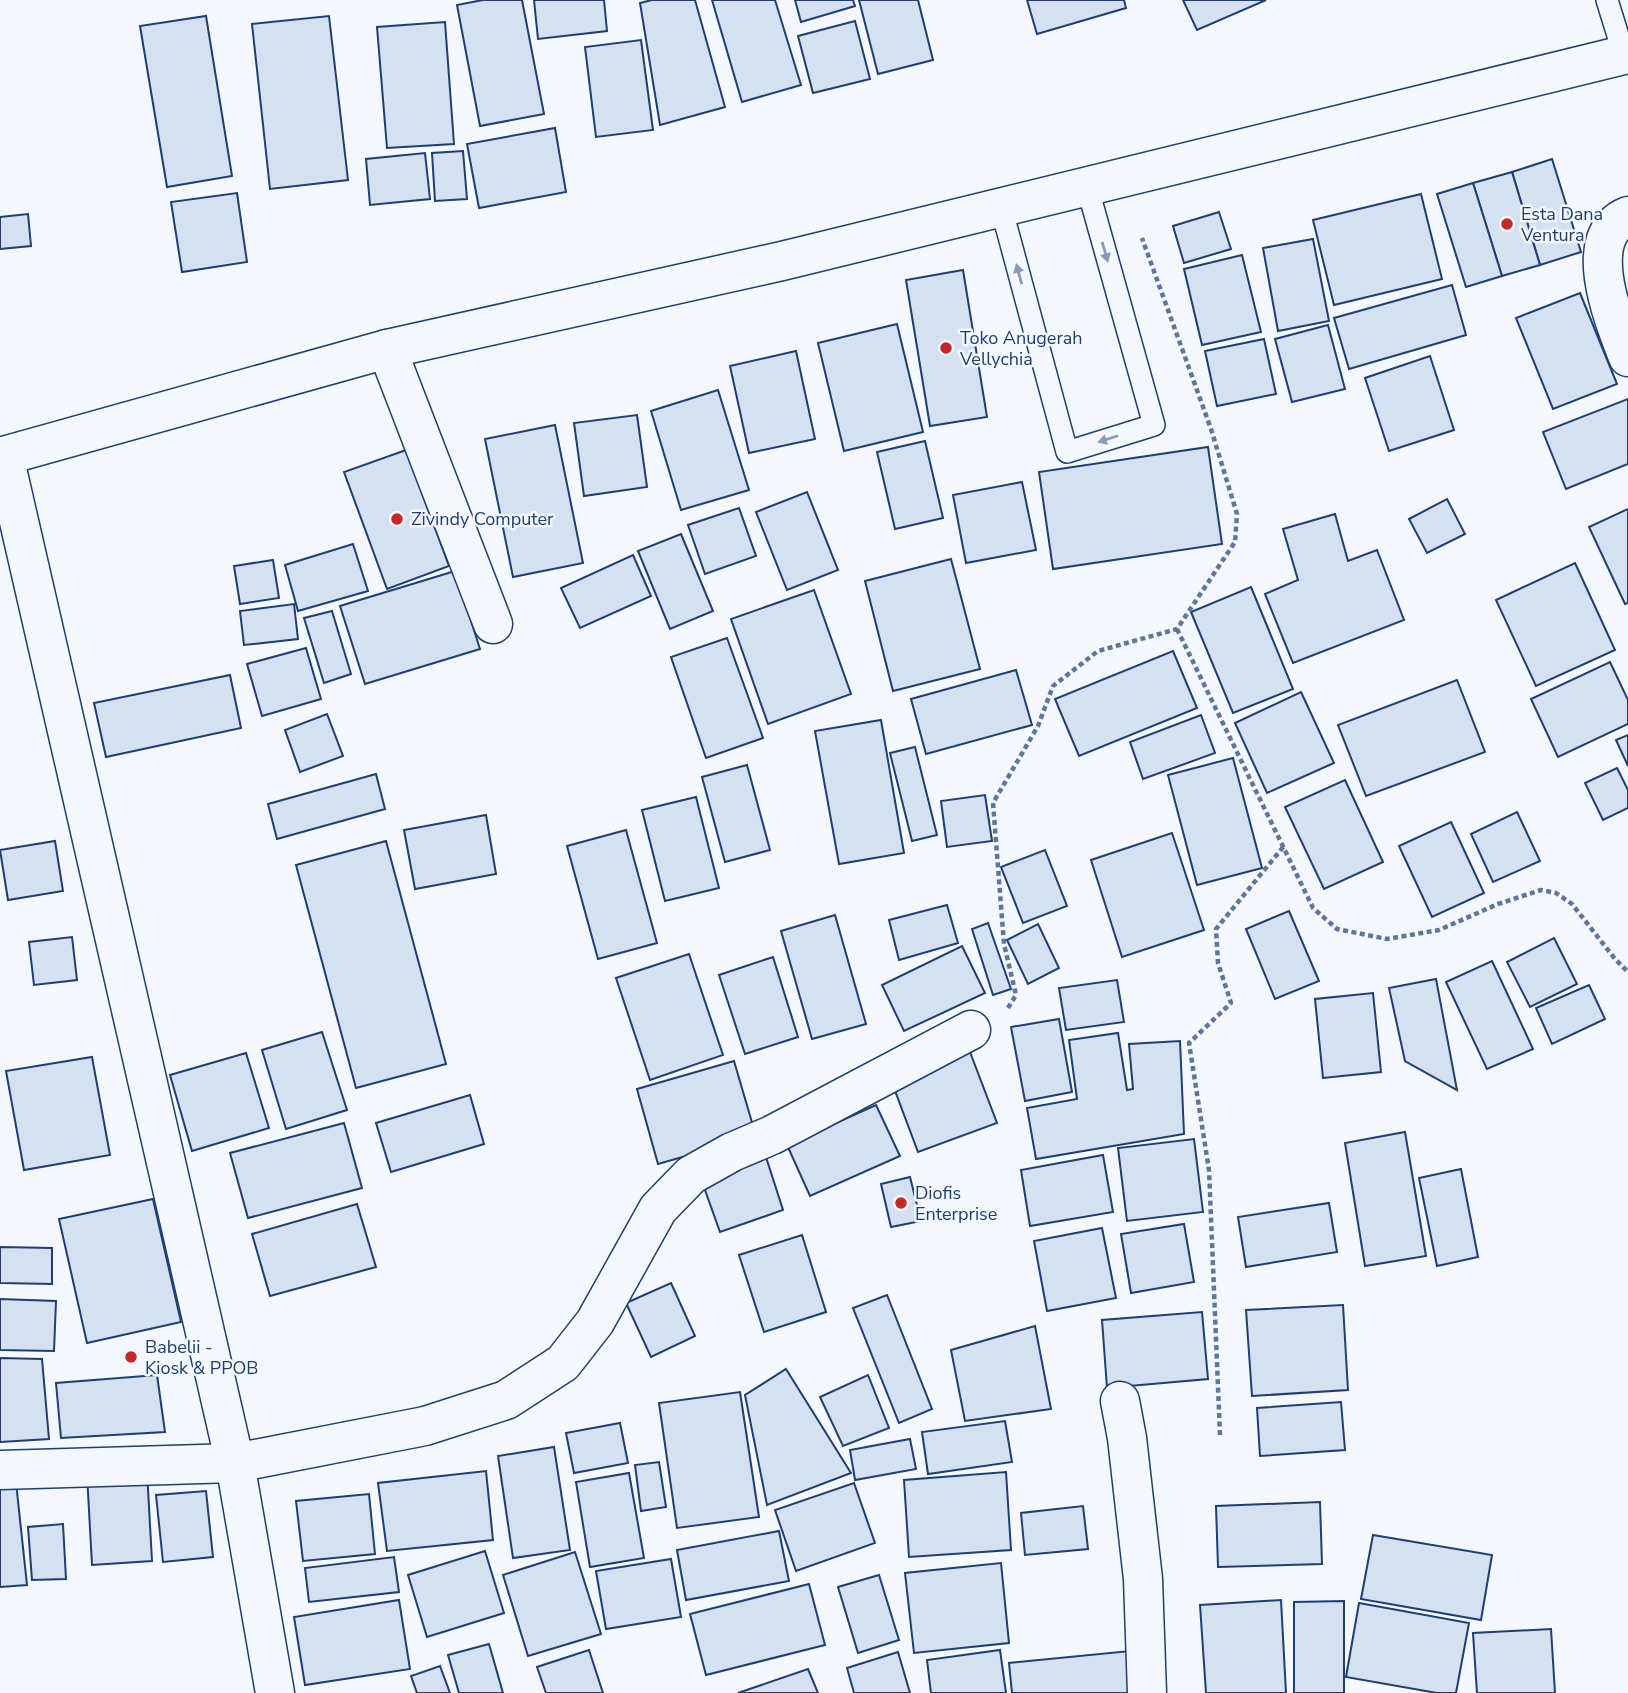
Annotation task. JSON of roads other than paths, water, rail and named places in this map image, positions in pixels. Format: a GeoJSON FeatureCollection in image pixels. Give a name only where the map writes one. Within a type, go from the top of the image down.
{"type":"FeatureCollection","features":[{"type":"Feature","properties":{"kind":"main road"},"geometry":{"type":"LineString","coordinates":[[275,1693],[235,1463],[2,456],[387,349],[782,261],[1626,54]]}},
{"type":"Feature","properties":{"kind":"main road"},"geometry":{"type":"LineString","coordinates":[[1628,216],[1620,219],[1605,235],[1603,260],[1607,299],[1628,357]]}},
{"type":"Feature","properties":{"kind":"main road"},"geometry":{"type":"LineString","coordinates":[[387,349],[493,624]]}},
{"type":"Feature","properties":{"kind":"main road"},"geometry":{"type":"LineString","coordinates":[[0,1470],[235,1463],[425,1426],[506,1400],[563,1363],[595,1322],[658,1209],[691,1175],[971,1030]]}},
{"type":"Feature","properties":{"kind":"main road"},"geometry":{"type":"LineString","coordinates":[[1120,1401],[1127,1438],[1143,1578],[1147,1693]]}},
{"type":"Feature","properties":{"kind":"lane"},"geometry":{"type":"LineString","coordinates":[[1607,0],[1626,54]]}},
{"type":"Feature","properties":{"kind":"lane"},"geometry":{"type":"LineString","coordinates":[[1001,207],[1067,452],[1154,425],[1103,182]]}},
{"type":"Feature","properties":{"kind":"place","name":"Esta Dana Ventura"},"geometry":{"type":"Point","coordinates":[1507,224]}},
{"type":"Feature","properties":{"kind":"place","name":"Toko Anugerah Vellychia"},"geometry":{"type":"Point","coordinates":[946,348]}},
{"type":"Feature","properties":{"kind":"place","name":"Zivindy Computer"},"geometry":{"type":"Point","coordinates":[397,519]}},
{"type":"Feature","properties":{"kind":"place","name":"Diofis Enterprise"},"geometry":{"type":"Point","coordinates":[901,1203]}},
{"type":"Feature","properties":{"kind":"place","name":"Babelii - Kiosk & PPOB"},"geometry":{"type":"Point","coordinates":[131,1357]}}]}
